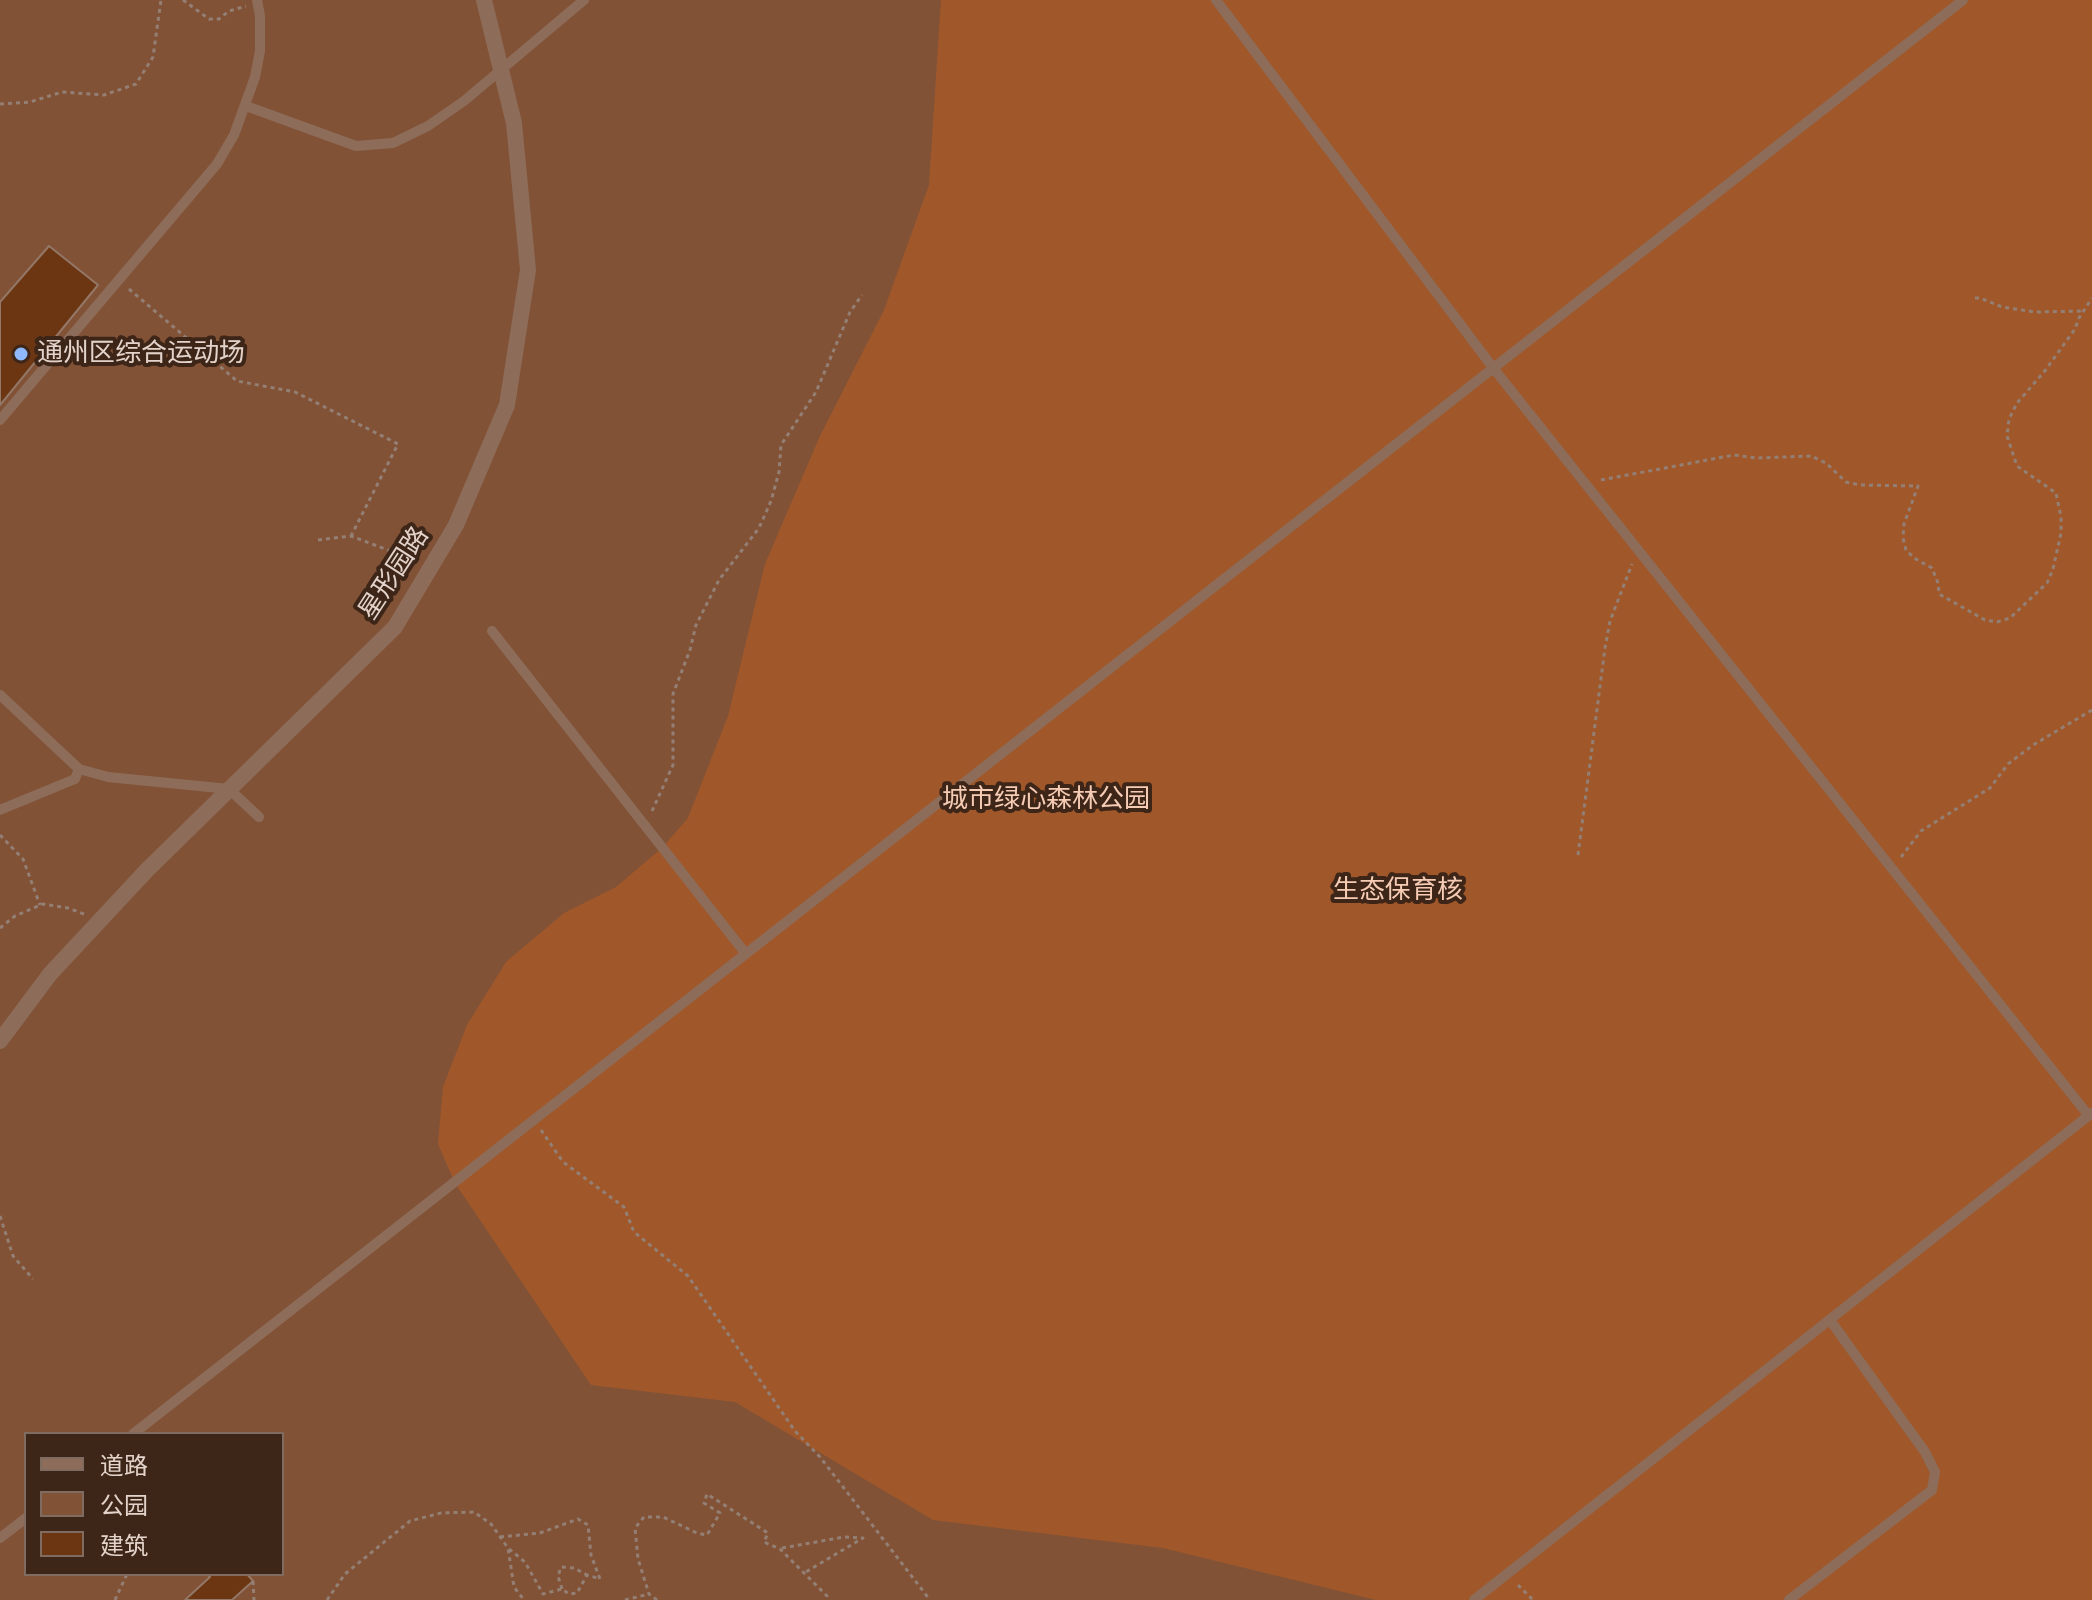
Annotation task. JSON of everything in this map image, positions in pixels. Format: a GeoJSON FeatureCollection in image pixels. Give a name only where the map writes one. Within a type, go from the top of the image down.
{"type":"FeatureCollection","features":[{"type":"Feature","properties":{"kind":"street","name":"星形园路"},"geometry":{"type":"LineString","coordinates":[[0,1041],[50,974],[95,926],[229,789],[395,627],[456,525],[507,405],[528,270],[514,123],[484,0]]}},
{"type":"Feature","properties":{"kind":"lane"},"geometry":{"type":"LineString","coordinates":[[246,106],[356,146],[393,143],[428,126],[502,71],[584,0]]}},
{"type":"Feature","properties":{"kind":"lane"},"geometry":{"type":"LineString","coordinates":[[1216,0],[1494,369],[2091,1114],[1474,1600]]}},
{"type":"Feature","properties":{"kind":"lane"},"geometry":{"type":"LineString","coordinates":[[136,1432],[1963,0]]}},
{"type":"Feature","properties":{"kind":"lane"},"geometry":{"type":"LineString","coordinates":[[0,420],[217,164],[246,106],[260,51],[257,1]]}},
{"type":"Feature","properties":{"kind":"lane"},"geometry":{"type":"LineString","coordinates":[[492,631],[746,954]]}},
{"type":"Feature","properties":{"kind":"lane"},"geometry":{"type":"LineString","coordinates":[[0,695],[79,769],[108,777],[229,789],[259,817]]}},
{"type":"Feature","properties":{"kind":"lane"},"geometry":{"type":"LineString","coordinates":[[0,810],[75,779],[79,769]]}},
{"type":"Feature","properties":{"kind":"lane"},"geometry":{"type":"LineString","coordinates":[[1789,1600],[1932,1490],[1935,1472],[1925,1452],[1830,1320]]}},
{"type":"Feature","properties":{"kind":"lane"},"geometry":{"type":"LineString","coordinates":[[0,1538],[24,1520]]}},
{"type":"Feature","properties":{"kind":"path"},"geometry":{"type":"LineString","coordinates":[[0,104],[30,102],[62,92],[104,95],[136,84],[153,57],[161,0]]}},
{"type":"Feature","properties":{"kind":"path"},"geometry":{"type":"LineString","coordinates":[[183,0],[209,19],[219,19],[229,11],[257,1]]}},
{"type":"Feature","properties":{"kind":"path"},"geometry":{"type":"LineString","coordinates":[[118,279],[237,381],[295,392],[398,444],[351,536]]}},
{"type":"Feature","properties":{"kind":"path"},"geometry":{"type":"LineString","coordinates":[[644,825],[660,798],[673,765],[673,694],[696,625],[719,580],[759,528],[775,487],[781,445],[816,392],[850,312],[862,295]]}},
{"type":"Feature","properties":{"kind":"path"},"geometry":{"type":"LineString","coordinates":[[1975,298],[2002,307],[2035,312],[2083,311]]}},
{"type":"Feature","properties":{"kind":"path"},"geometry":{"type":"LineString","coordinates":[[1586,485],[1616,476],[1734,455],[1757,458],[1811,456],[1826,463],[1846,482],[1918,486],[1904,524],[1906,550],[1932,568],[1939,594],[1985,620],[1997,622],[2010,618],[2047,583],[2061,533],[2061,517],[2056,493],[2017,466],[2007,436],[2009,419],[2017,403],[2075,329],[2092,298]]}},
{"type":"Feature","properties":{"kind":"path"},"geometry":{"type":"LineString","coordinates":[[318,540],[351,536],[431,567]]}},
{"type":"Feature","properties":{"kind":"path"},"geometry":{"type":"LineString","coordinates":[[1578,855],[1607,634],[1638,549]]}},
{"type":"Feature","properties":{"kind":"path"},"geometry":{"type":"LineString","coordinates":[[1894,871],[1908,845],[1921,831],[1990,788],[2008,764],[2033,745],[2092,710]]}},
{"type":"Feature","properties":{"kind":"path"},"geometry":{"type":"LineString","coordinates":[[0,835],[23,859],[40,905]]}},
{"type":"Feature","properties":{"kind":"path"},"geometry":{"type":"LineString","coordinates":[[0,928],[15,916],[40,905],[75,910],[95,926]]}},
{"type":"Feature","properties":{"kind":"path"},"geometry":{"type":"LineString","coordinates":[[535,1120],[563,1162],[612,1196],[624,1207],[634,1232],[688,1276],[795,1431],[820,1457],[930,1600]]}},
{"type":"Feature","properties":{"kind":"path"},"geometry":{"type":"LineString","coordinates":[[0,1216],[13,1256],[33,1279]]}},
{"type":"Feature","properties":{"kind":"path"},"geometry":{"type":"LineString","coordinates":[[657,1600],[649,1594],[638,1559],[635,1528],[644,1517],[663,1517],[707,1535],[720,1513],[704,1503],[707,1494],[768,1533],[764,1542],[780,1549],[827,1596],[827,1600]]}},
{"type":"Feature","properties":{"kind":"path"},"geometry":{"type":"LineString","coordinates":[[327,1600],[345,1574],[410,1521],[441,1513],[474,1512],[491,1524],[508,1548],[525,1562],[543,1594],[562,1589]]}},
{"type":"Feature","properties":{"kind":"path"},"geometry":{"type":"LineString","coordinates":[[500,1537],[540,1533],[578,1519],[588,1525],[591,1555],[600,1579],[574,1568],[561,1567],[558,1576],[562,1589],[569,1594],[577,1593],[587,1575]]}},
{"type":"Feature","properties":{"kind":"path"},"geometry":{"type":"LineString","coordinates":[[780,1549],[844,1537],[863,1538],[804,1573]]}},
{"type":"Feature","properties":{"kind":"path"},"geometry":{"type":"LineString","coordinates":[[508,1548],[514,1587],[524,1600]]}},
{"type":"Feature","properties":{"kind":"path"},"geometry":{"type":"LineString","coordinates":[[1507,1574],[1533,1600]]}},
{"type":"Feature","properties":{"kind":"path"},"geometry":{"type":"LineString","coordinates":[[115,1600],[126,1576]]}},
{"type":"Feature","properties":{"kind":"path"},"geometry":{"type":"LineString","coordinates":[[253,1581],[254,1600]]}},
{"type":"Feature","properties":{"kind":"path"},"geometry":{"type":"LineString","coordinates":[[625,1600],[649,1594]]}},
{"type":"Feature","properties":{"kind":"green space","name":"生态保育核"},"geometry":{"type":"Polygon","coordinates":[[[0,0],[2092,0],[2092,1600],[0,1600],[0,0]]]}},
{"type":"Feature","properties":{"kind":"green space","name":"生态保育核"},"geometry":{"type":"Polygon","coordinates":[[[941,0],[2092,0],[2092,1600],[1376,1600],[1163,1548],[933,1520],[735,1402],[591,1385],[455,1183],[438,1144],[443,1087],[467,1025],[506,962],[564,913],[616,887],[662,848],[688,818],[728,716],[765,564],[820,436],[884,310],[929,185],[941,0]]]}},
{"type":"Feature","properties":{"kind":"building","name":"通州区综合运动场"},"geometry":{"type":"Polygon","coordinates":[[[49,246],[98,285],[0,405],[0,302],[49,246]]]}},
{"type":"Feature","properties":{"kind":"building"},"geometry":{"type":"Polygon","coordinates":[[[249,1576],[253,1581],[232,1600],[185,1600],[210,1577],[249,1576]]]}},
{"type":"Feature","properties":{"kind":"place","name":"通州区综合运动场"},"geometry":{"type":"Point","coordinates":[21,354]}},
{"type":"Feature","properties":{"kind":"park label","name":"城市绿心森林公园"},"geometry":{"type":"Point","coordinates":[1046,800]}}]}
